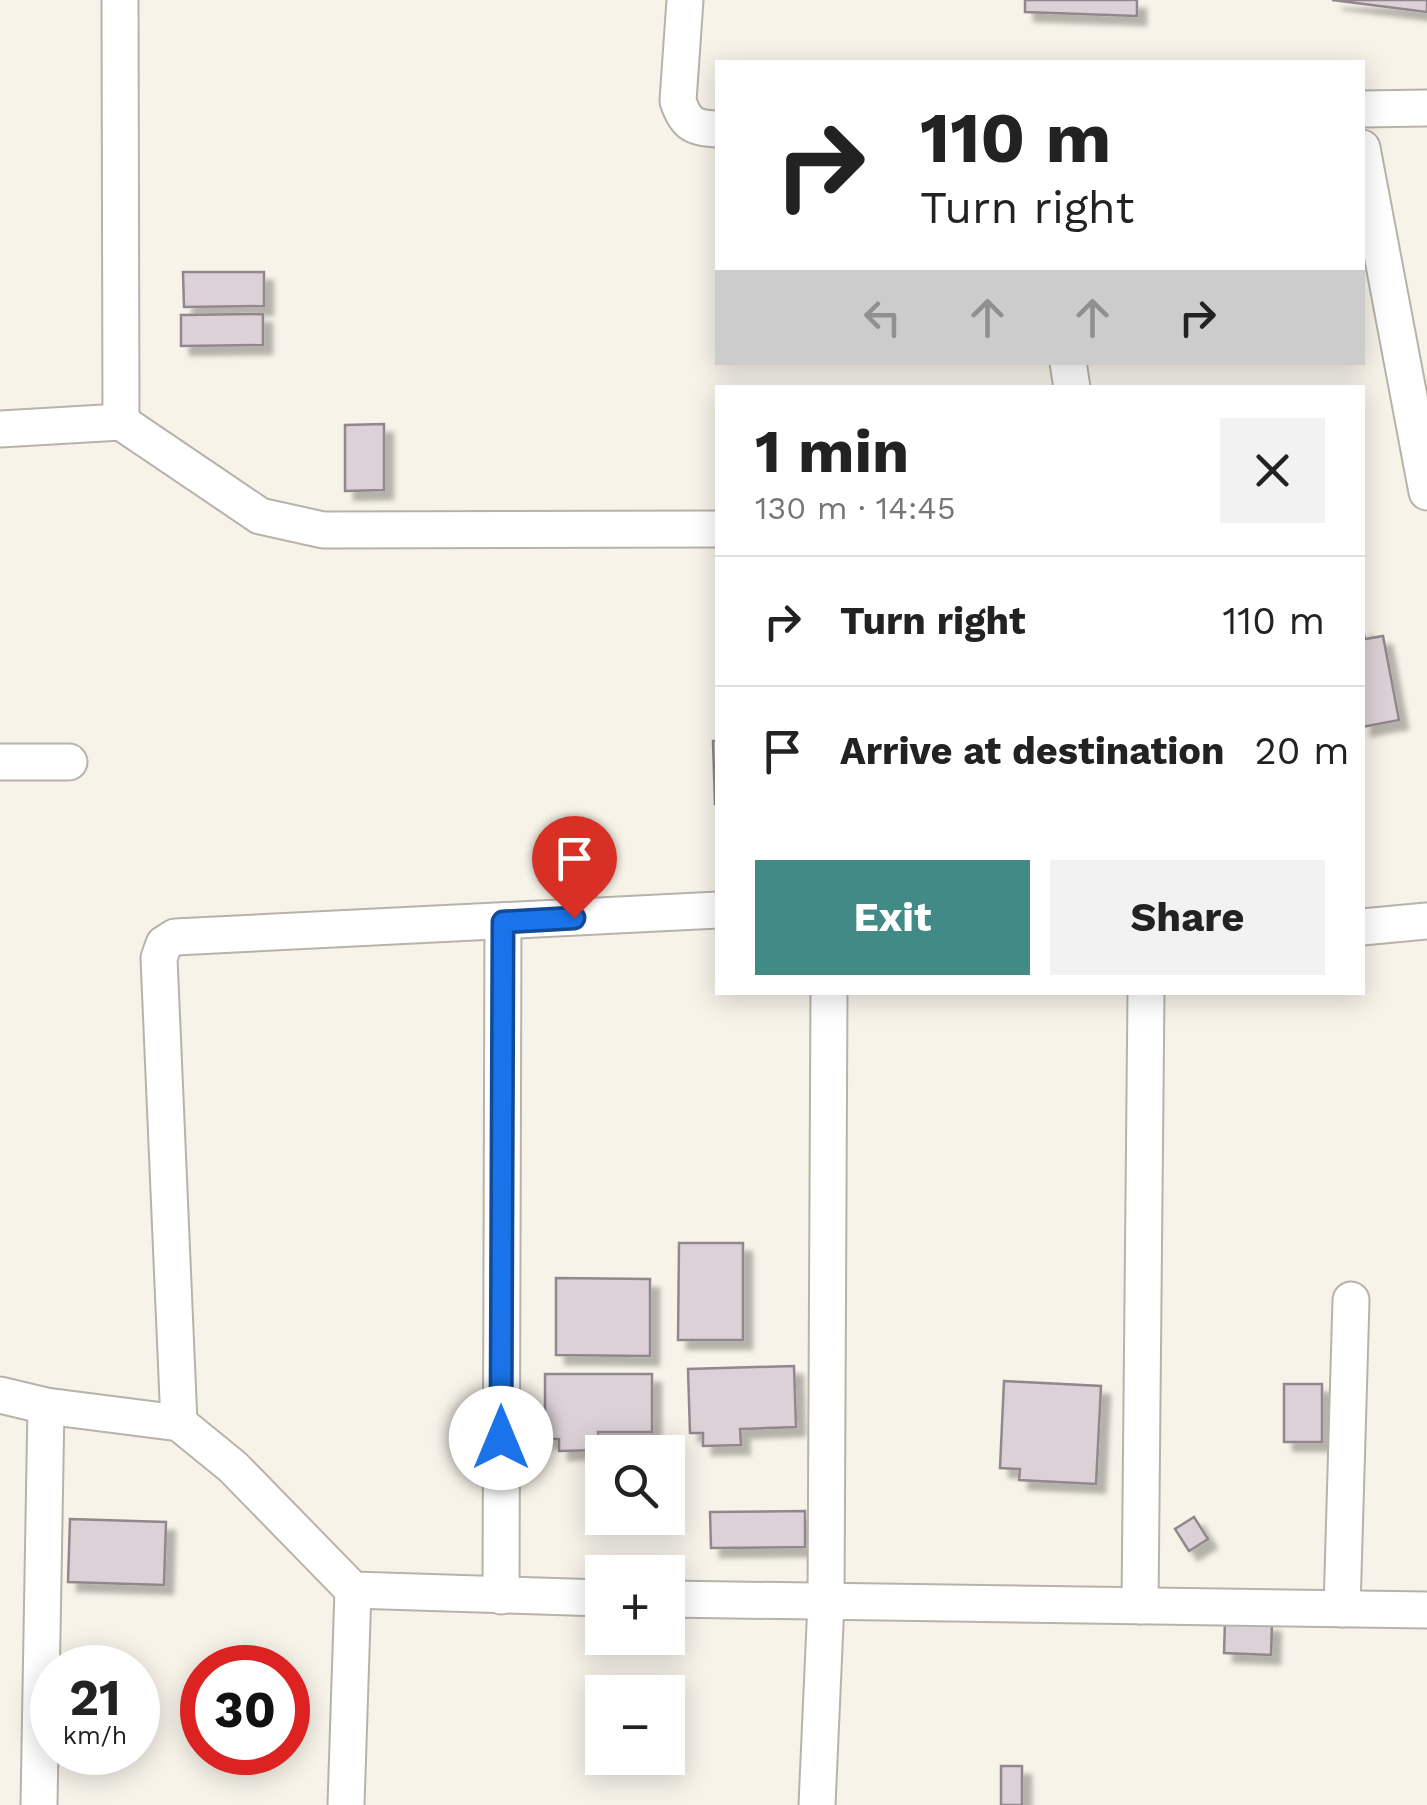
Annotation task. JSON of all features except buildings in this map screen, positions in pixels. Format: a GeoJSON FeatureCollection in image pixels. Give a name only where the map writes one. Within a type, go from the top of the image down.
{"type":"FeatureCollection","features":[{"type":"Feature","properties":{"kind":"street"},"geometry":{"type":"LineString","coordinates":[[120,0],[121,422]]}},
{"type":"Feature","properties":{"kind":"street"},"geometry":{"type":"LineString","coordinates":[[686,0],[678,101],[683,116],[698,128],[715,129]]}},
{"type":"Feature","properties":{"kind":"street"},"geometry":{"type":"LineString","coordinates":[[1365,109],[1427,108]]}},
{"type":"Feature","properties":{"kind":"street"},"geometry":{"type":"LineString","coordinates":[[1365,164],[1427,492]]}},
{"type":"Feature","properties":{"kind":"street"},"geometry":{"type":"LineString","coordinates":[[0,429],[121,422],[260,516],[323,530],[715,529]]}},
{"type":"Feature","properties":{"kind":"street"},"geometry":{"type":"LineString","coordinates":[[0,762],[69,762]]}},
{"type":"Feature","properties":{"kind":"street"},"geometry":{"type":"LineString","coordinates":[[179,1423],[159,958],[164,944],[174,936],[715,910]]}},
{"type":"Feature","properties":{"kind":"street"},"geometry":{"type":"LineString","coordinates":[[1365,927],[1427,920]]}},
{"type":"Feature","properties":{"kind":"street"},"geometry":{"type":"LineString","coordinates":[[500,1596],[503,922]]}},
{"type":"Feature","properties":{"kind":"street"},"geometry":{"type":"LineString","coordinates":[[817,1805],[826,1602],[829,995]]}},
{"type":"Feature","properties":{"kind":"street"},"geometry":{"type":"LineString","coordinates":[[1140,1606],[1146,995]]}},
{"type":"Feature","properties":{"kind":"street"},"geometry":{"type":"LineString","coordinates":[[1342,1609],[1351,1300]]}},
{"type":"Feature","properties":{"kind":"street"},"geometry":{"type":"LineString","coordinates":[[0,1395],[46,1406],[179,1423],[233,1467],[353,1590],[585,1598]]}},
{"type":"Feature","properties":{"kind":"street"},"geometry":{"type":"LineString","coordinates":[[39,1805],[46,1406]]}},
{"type":"Feature","properties":{"kind":"street"},"geometry":{"type":"LineString","coordinates":[[346,1805],[353,1590]]}},
{"type":"Feature","properties":{"kind":"street"},"geometry":{"type":"LineString","coordinates":[[685,1599],[1427,1610]]}},
{"type":"Feature","properties":{"kind":"route"},"geometry":{"type":"LineString","coordinates":[[501,1438],[503,922],[574,918]]}}]}
